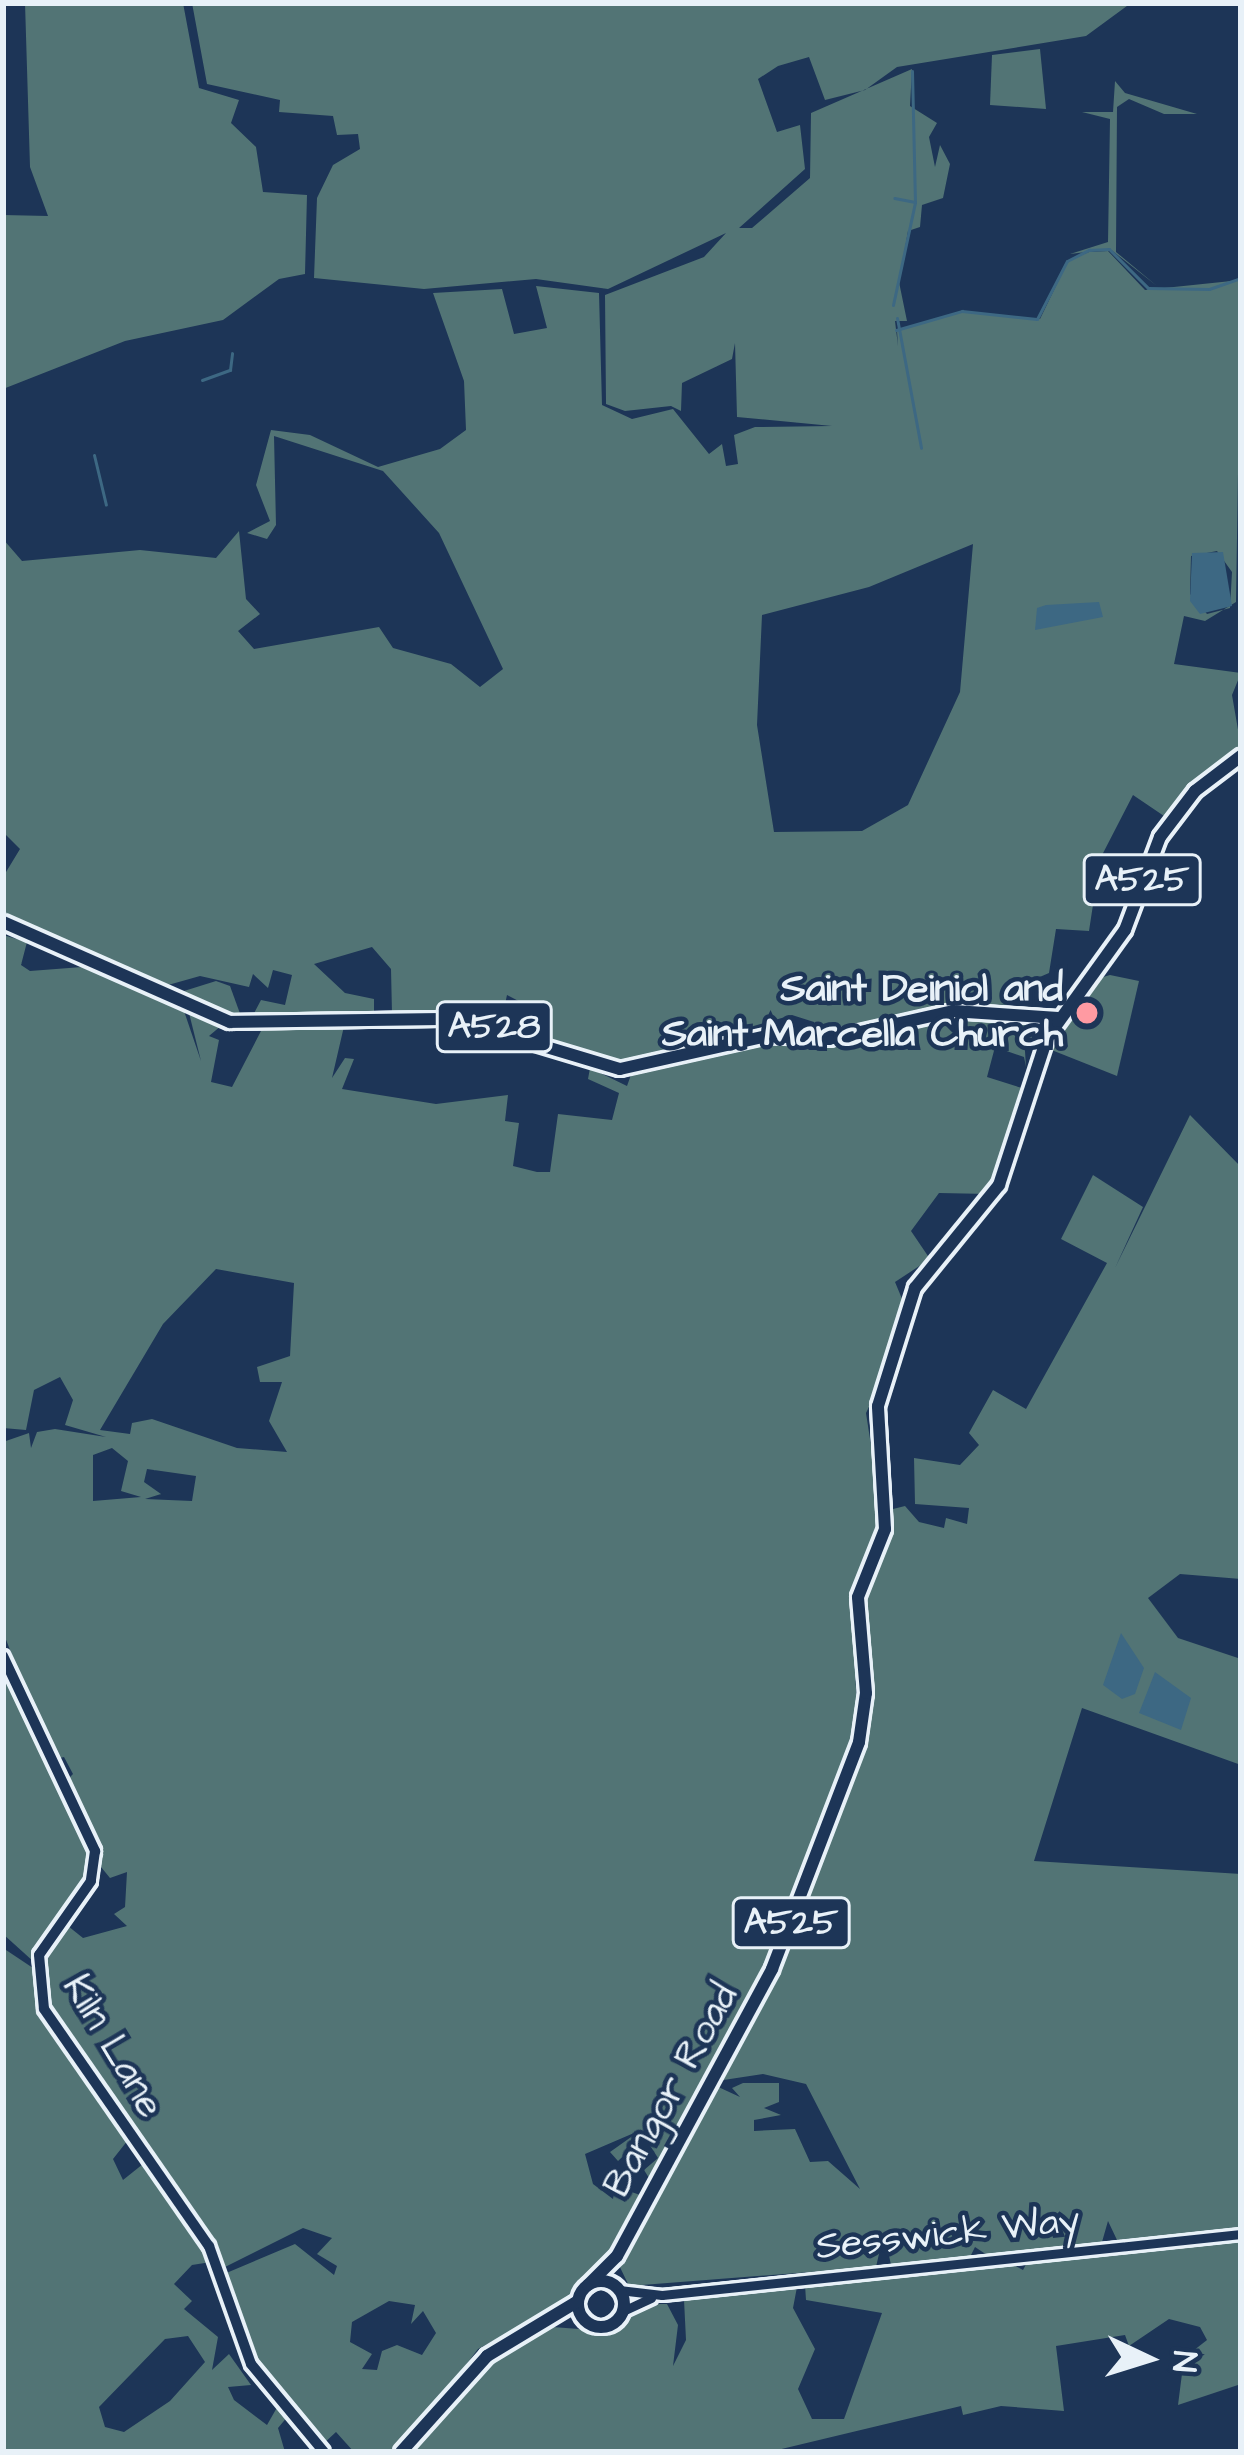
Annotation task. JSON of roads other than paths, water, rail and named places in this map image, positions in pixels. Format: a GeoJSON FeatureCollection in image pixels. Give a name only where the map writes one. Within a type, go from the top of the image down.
{"type":"FeatureCollection","features":[{"type":"Feature","properties":{"kind":"main road","name":"A525"},"geometry":{"type":"LineString","coordinates":[[1058,1018],[1125,930],[1174,812],[1241,756]]}},
{"type":"Feature","properties":{"kind":"main road","name":"A528"},"geometry":{"type":"LineString","coordinates":[[3,922],[230,1022],[453,1019],[620,1069],[767,1036],[829,1039],[953,1010],[1058,1018]]}},
{"type":"Feature","properties":{"kind":"main road","name":"Bangor Road"},"geometry":{"type":"LineString","coordinates":[[588,2285],[617,2256],[772,1969],[836,1810],[865,1717],[857,1607],[885,1528],[881,1394],[920,1279],[999,1185],[1058,1018]]}},
{"type":"Feature","properties":{"kind":"main road","name":"Kiln Lane"},"geometry":{"type":"LineString","coordinates":[[3,1656],[95,1852],[91,1881],[39,1955],[44,2009],[209,2246],[260,2379],[324,2452]]}},
{"type":"Feature","properties":{"kind":"main road","name":"Bangor Road"},"geometry":{"type":"LineString","coordinates":[[616,2287],[617,2256]]}},
{"type":"Feature","properties":{"kind":"main road","name":"A525"},"geometry":{"type":"LineString","coordinates":[[400,2452],[487,2356],[578,2301],[588,2285]]}},
{"type":"Feature","properties":{"kind":"main road"},"geometry":{"type":"LineString","coordinates":[[588,2285],[616,2287]]}},
{"type":"Feature","properties":{"kind":"main road","name":"A525"},"geometry":{"type":"LineString","coordinates":[[616,2287],[622,2311]]}},
{"type":"Feature","properties":{"kind":"main road"},"geometry":{"type":"LineString","coordinates":[[578,2301],[589,2323]]}},
{"type":"Feature","properties":{"kind":"main road"},"geometry":{"type":"LineString","coordinates":[[546,2320],[609,2325],[622,2311]]}},
{"type":"Feature","properties":{"kind":"street","name":"Sesswick Way"},"geometry":{"type":"LineString","coordinates":[[622,2311],[662,2295],[1241,2234]]}},
{"type":"Feature","properties":{"kind":"street","name":"Sesswick Way"},"geometry":{"type":"LineString","coordinates":[[616,2287],[662,2295]]}},
{"type":"Feature","properties":{"kind":"water"},"geometry":{"type":"Polygon","coordinates":[[[1223,552],[1232,606],[1200,614],[1190,601],[1192,553],[1223,552]]]}},
{"type":"Feature","properties":{"kind":"water"},"geometry":{"type":"Polygon","coordinates":[[[1099,602],[1103,617],[1035,630],[1037,608],[1099,602]]]}},
{"type":"Feature","properties":{"kind":"water"},"geometry":{"type":"Polygon","coordinates":[[[1121,1633],[1144,1668],[1135,1694],[1122,1699],[1103,1685],[1121,1633]]]}},
{"type":"Feature","properties":{"kind":"water"},"geometry":{"type":"Polygon","coordinates":[[[1155,1672],[1191,1698],[1181,1730],[1139,1713],[1155,1672]]]}},
{"type":"Feature","properties":{"kind":"waterway"},"geometry":{"type":"LineString","coordinates":[[912,71],[915,202]]}},
{"type":"Feature","properties":{"kind":"waterway"},"geometry":{"type":"LineString","coordinates":[[893,305],[915,202],[894,198]]}},
{"type":"Feature","properties":{"kind":"waterway"},"geometry":{"type":"LineString","coordinates":[[896,330],[962,311],[1037,319],[1067,261],[1089,250],[1109,249],[1148,288],[1209,289],[1241,278]]}},
{"type":"Feature","properties":{"kind":"waterway"},"geometry":{"type":"LineString","coordinates":[[897,318],[921,448]]}},
{"type":"Feature","properties":{"kind":"waterway"},"geometry":{"type":"LineString","coordinates":[[202,380],[230,370],[232,353]]}},
{"type":"Feature","properties":{"kind":"waterway"},"geometry":{"type":"LineString","coordinates":[[94,455],[106,505]]}},
{"type":"Feature","properties":{"kind":"place","name":"Saint Deiniol and Saint Marcella Church"},"geometry":{"type":"Point","coordinates":[1087,1013]}}]}
